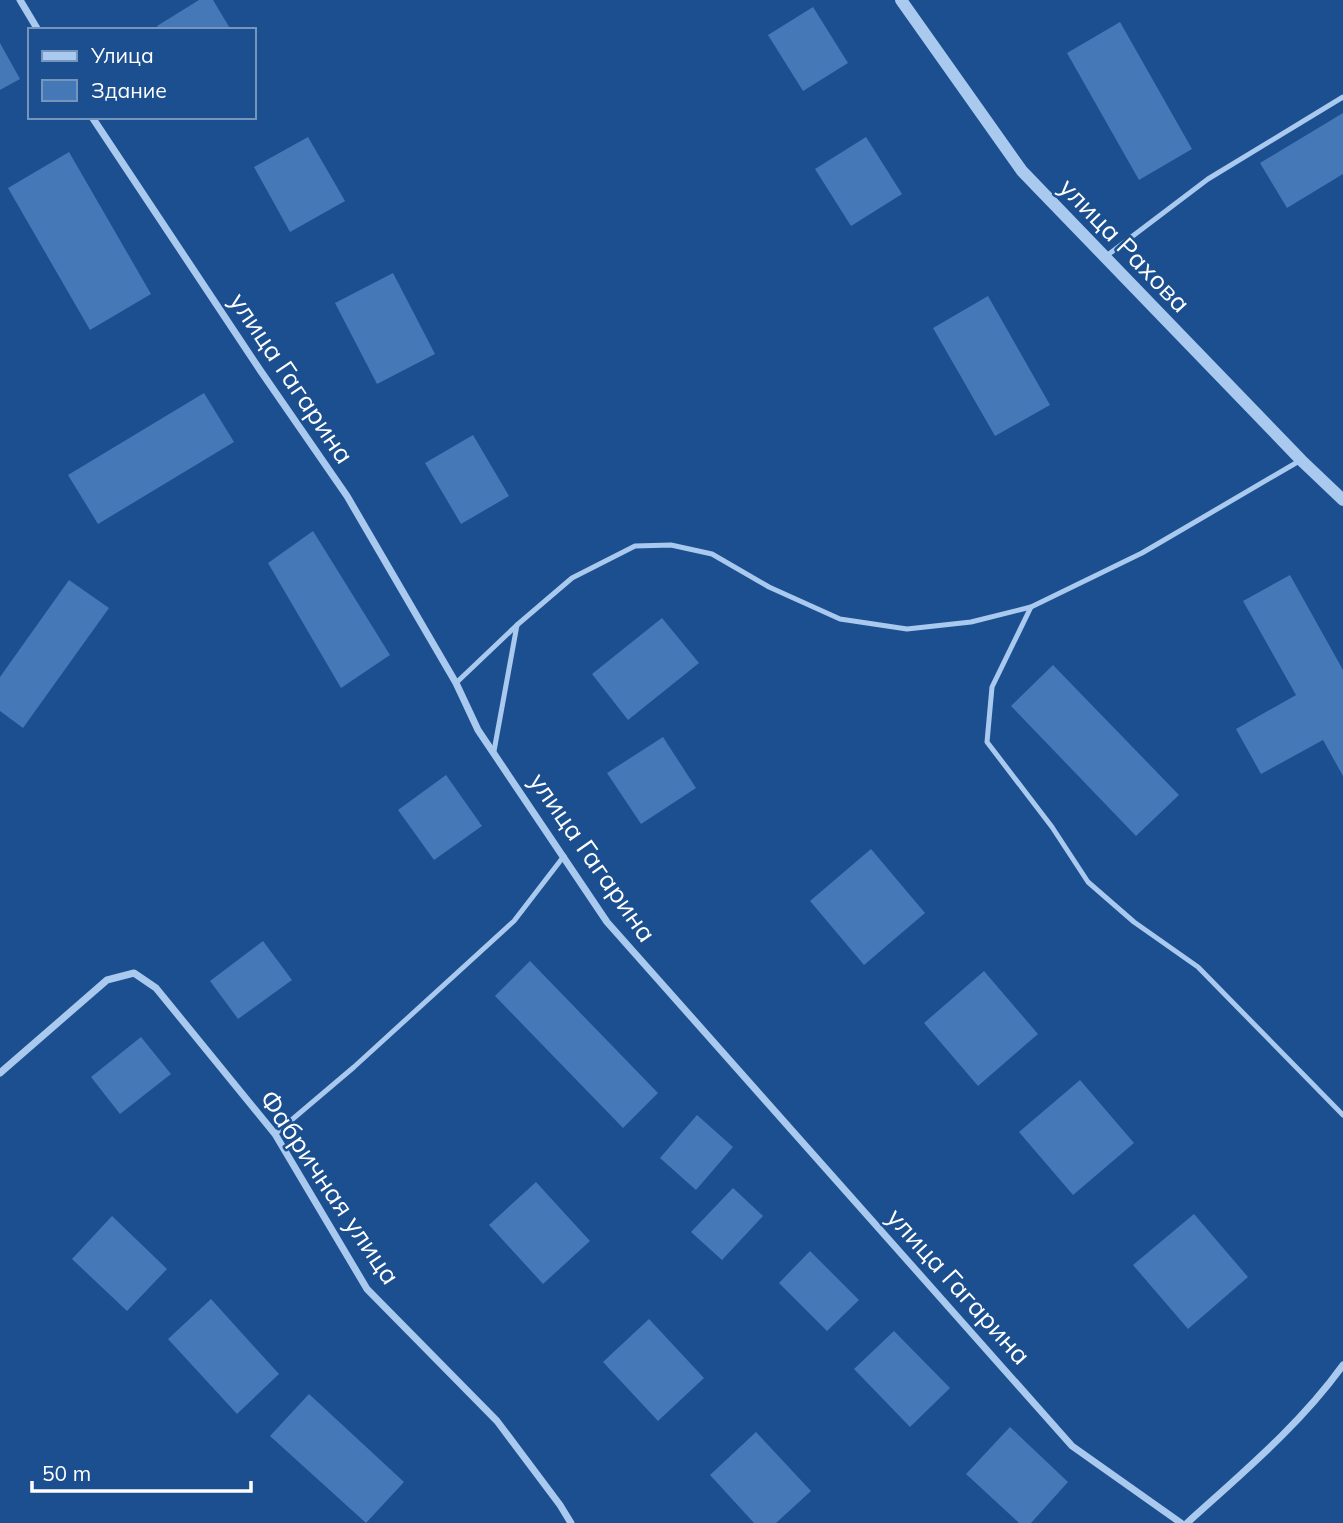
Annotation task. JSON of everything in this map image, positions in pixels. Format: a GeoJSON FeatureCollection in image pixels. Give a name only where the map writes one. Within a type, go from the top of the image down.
{"type":"FeatureCollection","features":[{"type":"Feature","properties":{"kind":"street"},"geometry":{"type":"LineString","coordinates":[[20,0],[37,28]]}},
{"type":"Feature","properties":{"kind":"street","name":"улица Рахова"},"geometry":{"type":"LineString","coordinates":[[901,0],[1022,171],[1301,460],[1343,500]]}},
{"type":"Feature","properties":{"kind":"street","name":"улица Гагарина"},"geometry":{"type":"LineString","coordinates":[[93,119],[347,496],[456,683],[478,730],[607,922],[1072,1446],[1181,1523]]}},
{"type":"Feature","properties":{"kind":"street","name":"Фабричная улица"},"geometry":{"type":"LineString","coordinates":[[0,1073],[107,980],[134,973],[156,988],[275,1134],[367,1289],[497,1421],[571,1523]]}},
{"type":"Feature","properties":{"kind":"street"},"geometry":{"type":"LineString","coordinates":[[1186,1523],[1265,1451],[1330,1383],[1343,1365]]}},
{"type":"Feature","properties":{"kind":"lane"},"geometry":{"type":"LineString","coordinates":[[1105,257],[1208,179],[1343,97]]}},
{"type":"Feature","properties":{"kind":"lane"},"geometry":{"type":"LineString","coordinates":[[456,683],[572,578],[635,546],[671,545],[712,554],[769,587],[840,619],[907,629],[971,622],[1031,607],[1142,553],[1301,460]]}},
{"type":"Feature","properties":{"kind":"lane"},"geometry":{"type":"LineString","coordinates":[[1031,607],[992,687],[987,742],[1052,827],[1087,882],[1134,922],[1198,967],[1343,1115]]}},
{"type":"Feature","properties":{"kind":"lane"},"geometry":{"type":"LineString","coordinates":[[494,751],[517,625]]}},
{"type":"Feature","properties":{"kind":"lane"},"geometry":{"type":"LineString","coordinates":[[275,1134],[354,1068],[514,921],[564,856]]}},
{"type":"Feature","properties":{"kind":"building"},"geometry":{"type":"Polygon","coordinates":[[[199,0],[213,0],[230,28],[158,28],[157,26],[199,0]]]}},
{"type":"Feature","properties":{"kind":"building"},"geometry":{"type":"Polygon","coordinates":[[[813,7],[848,63],[803,91],[768,35],[813,7]]]}},
{"type":"Feature","properties":{"kind":"building"},"geometry":{"type":"Polygon","coordinates":[[[1120,22],[1192,149],[1139,180],[1067,53],[1120,22]]]}},
{"type":"Feature","properties":{"kind":"building"},"geometry":{"type":"Polygon","coordinates":[[[0,43],[20,79],[0,90],[0,43]]]}},
{"type":"Feature","properties":{"kind":"building"},"geometry":{"type":"Polygon","coordinates":[[[1343,113],[1343,174],[1287,208],[1260,163],[1343,113]]]}},
{"type":"Feature","properties":{"kind":"building"},"geometry":{"type":"Polygon","coordinates":[[[308,137],[345,201],[290,232],[254,167],[308,137]]]}},
{"type":"Feature","properties":{"kind":"building"},"geometry":{"type":"Polygon","coordinates":[[[866,137],[902,194],[851,226],[815,169],[866,137]]]}},
{"type":"Feature","properties":{"kind":"building"},"geometry":{"type":"Polygon","coordinates":[[[69,152],[151,294],[90,330],[8,188],[69,152]]]}},
{"type":"Feature","properties":{"kind":"building"},"geometry":{"type":"Polygon","coordinates":[[[393,273],[435,354],[377,384],[335,303],[393,273]]]}},
{"type":"Feature","properties":{"kind":"building"},"geometry":{"type":"Polygon","coordinates":[[[988,296],[1050,405],[995,436],[933,328],[988,296]]]}},
{"type":"Feature","properties":{"kind":"building"},"geometry":{"type":"Polygon","coordinates":[[[204,393],[234,442],[98,524],[68,475],[204,393]]]}},
{"type":"Feature","properties":{"kind":"building"},"geometry":{"type":"Polygon","coordinates":[[[473,435],[509,496],[461,524],[425,463],[473,435]]]}},
{"type":"Feature","properties":{"kind":"building"},"geometry":{"type":"Polygon","coordinates":[[[313,531],[390,655],[341,688],[268,563],[313,531]]]}},
{"type":"Feature","properties":{"kind":"building"},"geometry":{"type":"Polygon","coordinates":[[[1290,575],[1343,670],[1343,776],[1323,740],[1261,774],[1236,729],[1296,695],[1243,601],[1290,575]]]}},
{"type":"Feature","properties":{"kind":"building"},"geometry":{"type":"Polygon","coordinates":[[[69,580],[109,608],[23,728],[0,711],[0,677],[69,580]]]}},
{"type":"Feature","properties":{"kind":"building"},"geometry":{"type":"Polygon","coordinates":[[[662,618],[699,663],[628,720],[592,674],[662,618]]]}},
{"type":"Feature","properties":{"kind":"building"},"geometry":{"type":"Polygon","coordinates":[[[1053,665],[1179,795],[1136,836],[1011,706],[1053,665]]]}},
{"type":"Feature","properties":{"kind":"building"},"geometry":{"type":"Polygon","coordinates":[[[663,737],[696,788],[641,824],[607,773],[663,737]]]}},
{"type":"Feature","properties":{"kind":"building"},"geometry":{"type":"Polygon","coordinates":[[[446,775],[482,826],[434,860],[398,810],[446,775]]]}},
{"type":"Feature","properties":{"kind":"building"},"geometry":{"type":"Polygon","coordinates":[[[871,849],[925,913],[864,965],[810,901],[871,849]]]}},
{"type":"Feature","properties":{"kind":"building"},"geometry":{"type":"Polygon","coordinates":[[[263,941],[292,980],[238,1019],[210,981],[263,941]]]}},
{"type":"Feature","properties":{"kind":"building"},"geometry":{"type":"Polygon","coordinates":[[[530,961],[658,1093],[623,1128],[495,996],[530,961]]]}},
{"type":"Feature","properties":{"kind":"building"},"geometry":{"type":"Polygon","coordinates":[[[984,971],[1038,1034],[978,1086],[924,1023],[984,971]]]}},
{"type":"Feature","properties":{"kind":"building"},"geometry":{"type":"Polygon","coordinates":[[[141,1037],[171,1074],[120,1114],[91,1077],[141,1037]]]}},
{"type":"Feature","properties":{"kind":"building"},"geometry":{"type":"Polygon","coordinates":[[[1080,1080],[1134,1143],[1073,1195],[1019,1132],[1080,1080]]]}},
{"type":"Feature","properties":{"kind":"building"},"geometry":{"type":"Polygon","coordinates":[[[697,1115],[733,1147],[696,1190],[660,1158],[697,1115]]]}},
{"type":"Feature","properties":{"kind":"building"},"geometry":{"type":"Polygon","coordinates":[[[536,1182],[590,1241],[543,1284],[489,1225],[536,1182]]]}},
{"type":"Feature","properties":{"kind":"building"},"geometry":{"type":"Polygon","coordinates":[[[733,1188],[763,1216],[722,1260],[691,1232],[733,1188]]]}},
{"type":"Feature","properties":{"kind":"building"},"geometry":{"type":"Polygon","coordinates":[[[1194,1214],[1248,1277],[1188,1329],[1133,1265],[1194,1214]]]}},
{"type":"Feature","properties":{"kind":"building"},"geometry":{"type":"Polygon","coordinates":[[[112,1216],[167,1269],[127,1311],[72,1259],[112,1216]]]}},
{"type":"Feature","properties":{"kind":"building"},"geometry":{"type":"Polygon","coordinates":[[[810,1251],[859,1300],[827,1331],[779,1283],[810,1251]]]}},
{"type":"Feature","properties":{"kind":"building"},"geometry":{"type":"Polygon","coordinates":[[[211,1299],[279,1374],[237,1414],[168,1339],[211,1299]]]}},
{"type":"Feature","properties":{"kind":"building"},"geometry":{"type":"Polygon","coordinates":[[[649,1319],[704,1378],[658,1421],[603,1362],[649,1319]]]}},
{"type":"Feature","properties":{"kind":"building"},"geometry":{"type":"Polygon","coordinates":[[[894,1331],[950,1388],[910,1427],[854,1369],[894,1331]]]}},
{"type":"Feature","properties":{"kind":"building"},"geometry":{"type":"Polygon","coordinates":[[[309,1394],[404,1482],[366,1523],[270,1436],[309,1394]]]}},
{"type":"Feature","properties":{"kind":"building"},"geometry":{"type":"Polygon","coordinates":[[[1010,1427],[1068,1482],[1031,1523],[1019,1523],[966,1474],[1010,1427]]]}},
{"type":"Feature","properties":{"kind":"building"},"geometry":{"type":"Polygon","coordinates":[[[756,1432],[811,1491],[776,1523],[754,1523],[710,1475],[756,1432]]]}}]}
